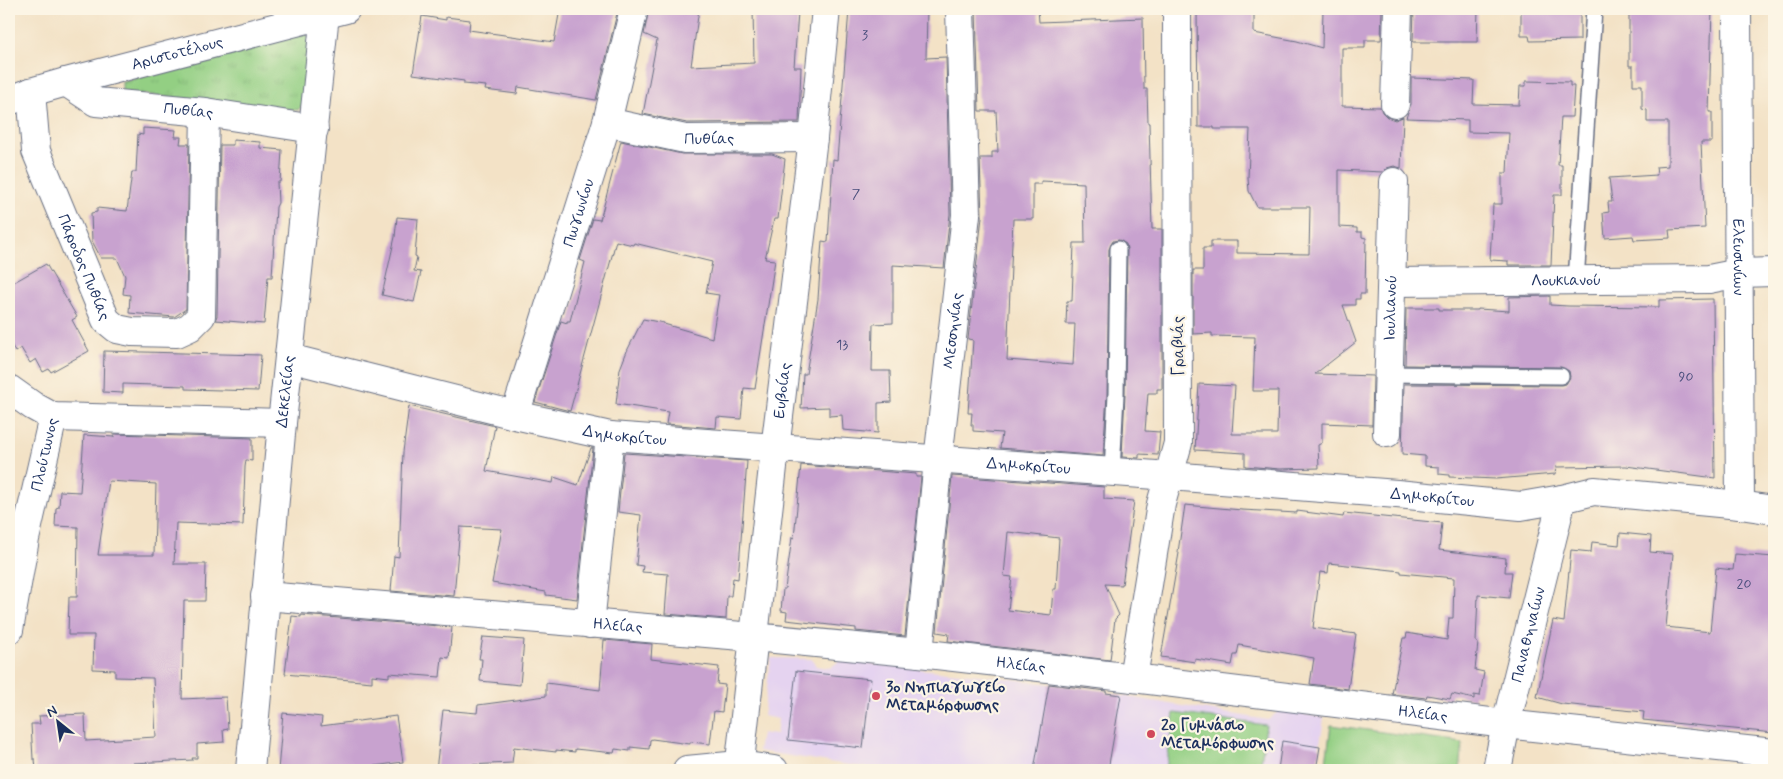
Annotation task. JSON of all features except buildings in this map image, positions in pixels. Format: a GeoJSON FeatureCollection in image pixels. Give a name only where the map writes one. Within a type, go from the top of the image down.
{"type":"FeatureCollection","features":[{"type":"Feature","properties":{"kind":"street","name":"Πωγωνίου"},"geometry":{"type":"LineString","coordinates":[[515,415],[607,122],[634,9]]}},
{"type":"Feature","properties":{"kind":"street","name":"Ευβοίας"},"geometry":{"type":"LineString","coordinates":[[739,768],[813,138],[826,9]]}},
{"type":"Feature","properties":{"kind":"street","name":"Μεσσηνίας"},"geometry":{"type":"LineString","coordinates":[[919,653],[938,460],[966,216],[960,9]]}},
{"type":"Feature","properties":{"kind":"street","name":"Γραβιάς"},"geometry":{"type":"LineString","coordinates":[[1133,678],[1161,504],[1178,442],[1177,9]]}},
{"type":"Feature","properties":{"kind":"street"},"geometry":{"type":"LineString","coordinates":[[1395,104],[1398,9]]}},
{"type":"Feature","properties":{"kind":"street","name":"Ελευσινίων"},"geometry":{"type":"LineString","coordinates":[[1737,9],[1740,505]]}},
{"type":"Feature","properties":{"kind":"street","name":"Αριστοτέλους"},"geometry":{"type":"LineString","coordinates":[[20,96],[66,82],[336,12]]}},
{"type":"Feature","properties":{"kind":"street","name":"Δεκελείας"},"geometry":{"type":"LineString","coordinates":[[250,770],[282,423],[314,129],[336,12]]}},
{"type":"Feature","properties":{"kind":"street","name":"Πυθίας"},"geometry":{"type":"LineString","coordinates":[[66,82],[96,102],[205,112],[314,129]]}},
{"type":"Feature","properties":{"kind":"street","name":"Πάροδος Πυθίας"},"geometry":{"type":"LineString","coordinates":[[20,96],[36,151],[106,320],[117,329],[132,332],[177,333],[190,327],[201,316],[205,112]]}},
{"type":"Feature","properties":{"kind":"street","name":"Πυθίας"},"geometry":{"type":"LineString","coordinates":[[607,122],[685,139],[813,138]]}},
{"type":"Feature","properties":{"kind":"street","name":"Ιουλιανού"},"geometry":{"type":"LineString","coordinates":[[1387,433],[1394,182]]}},
{"type":"Feature","properties":{"kind":"street","name":"Λουκιανού"},"geometry":{"type":"LineString","coordinates":[[1392,282],[1709,279],[1739,273],[1774,272]]}},
{"type":"Feature","properties":{"kind":"street","name":"Δημοκρίτου"},"geometry":{"type":"LineString","coordinates":[[290,358],[515,415],[610,436],[1170,476],[1387,493],[1521,506],[1594,491],[1774,510]]}},
{"type":"Feature","properties":{"kind":"street"},"geometry":{"type":"LineString","coordinates":[[9,389],[33,406],[53,416]]}},
{"type":"Feature","properties":{"kind":"street","name":"Πλούτωνος"},"geometry":{"type":"LineString","coordinates":[[9,630],[17,538],[53,416],[282,423]]}},
{"type":"Feature","properties":{"kind":"street"},"geometry":{"type":"LineString","coordinates":[[590,624],[610,436]]}},
{"type":"Feature","properties":{"kind":"street","name":"Παναθηναίων"},"geometry":{"type":"LineString","coordinates":[[1497,770],[1506,724],[1562,499]]}},
{"type":"Feature","properties":{"kind":"street","name":"Ηλείας"},"geometry":{"type":"LineString","coordinates":[[265,596],[754,637],[919,653],[1506,724],[1774,753]]}},
{"type":"Feature","properties":{"kind":"street"},"geometry":{"type":"LineString","coordinates":[[687,770],[739,768],[774,770]]}},
{"type":"Feature","properties":{"kind":"lane"},"geometry":{"type":"LineString","coordinates":[[1576,281],[1594,9]]}},
{"type":"Feature","properties":{"kind":"lane"},"geometry":{"type":"LineString","coordinates":[[1112,472],[1116,395],[1118,249]]}},
{"type":"Feature","properties":{"kind":"lane"},"geometry":{"type":"LineString","coordinates":[[1389,374],[1561,376]]}},
{"type":"Feature","properties":{"kind":"shaded area"},"geometry":{"type":"Polygon","coordinates":[[[771,658],[812,659],[816,666],[830,668],[839,661],[989,676],[1268,720],[1280,710],[1324,718],[1316,770],[881,770],[758,751],[761,733],[776,735],[778,719],[763,716],[771,658]]]}},
{"type":"Feature","properties":{"kind":"green space"},"geometry":{"type":"Polygon","coordinates":[[[306,34],[309,36],[304,101],[298,110],[122,92],[122,82],[306,34]]]}},
{"type":"Feature","properties":{"kind":"green space"},"geometry":{"type":"Polygon","coordinates":[[[1174,713],[1266,725],[1260,770],[1166,770],[1174,713]]]}},
{"type":"Feature","properties":{"kind":"green space"},"geometry":{"type":"Polygon","coordinates":[[[1331,725],[1463,743],[1460,770],[1325,770],[1331,725]]]}},
{"type":"Feature","properties":{"kind":"place","name":"3ο Νηπιαγωγείο Μεταμόρφωσης"},"geometry":{"type":"Point","coordinates":[876,696]}},
{"type":"Feature","properties":{"kind":"place","name":"2ο Γυμνάσιο Μεταμόρφωσης"},"geometry":{"type":"Point","coordinates":[1151,734]}}]}
